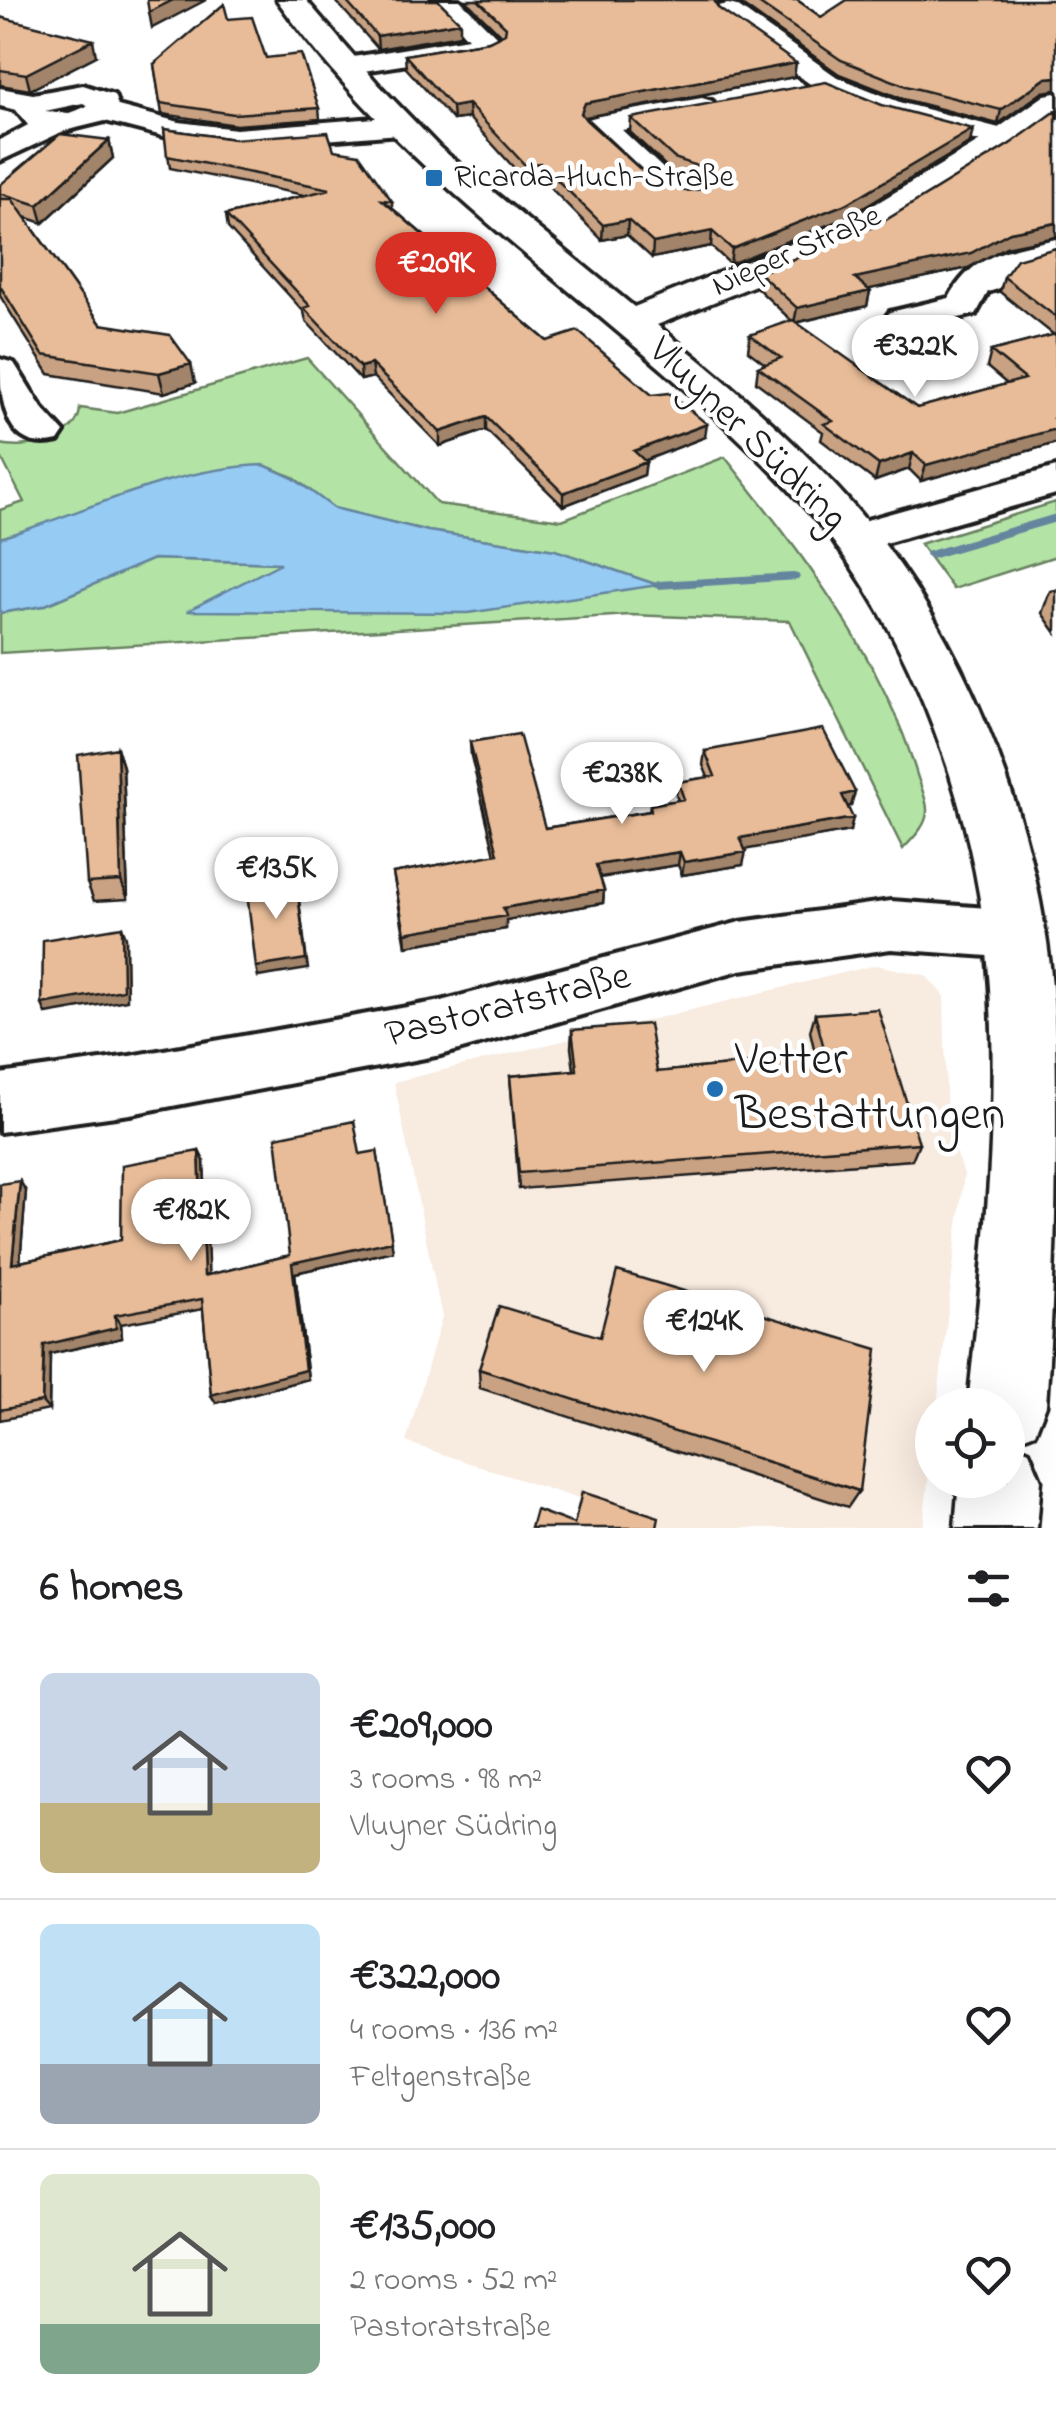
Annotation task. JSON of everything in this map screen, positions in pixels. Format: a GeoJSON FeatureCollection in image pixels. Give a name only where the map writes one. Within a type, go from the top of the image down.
{"type":"FeatureCollection","features":[{"type":"Feature","properties":{"kind":"street","name":"Vluyner Südring"},"geometry":{"type":"LineString","coordinates":[[291,0],[346,66],[448,174],[630,322],[747,424],[808,484],[854,538],[894,598],[930,664],[994,827],[1030,961],[1023,1077],[1020,1269],[1009,1388]]}},
{"type":"Feature","properties":{"kind":"street"},"geometry":{"type":"LineString","coordinates":[[346,66],[489,44],[445,0]]}},
{"type":"Feature","properties":{"kind":"street"},"geometry":{"type":"LineString","coordinates":[[728,12],[827,83],[891,109],[1004,139]]}},
{"type":"Feature","properties":{"kind":"street"},"geometry":{"type":"LineString","coordinates":[[792,90],[827,83]]}},
{"type":"Feature","properties":{"kind":"street"},"geometry":{"type":"LineString","coordinates":[[0,98],[45,114],[88,118],[102,111],[178,131],[236,138],[400,125]]}},
{"type":"Feature","properties":{"kind":"street"},"geometry":{"type":"LineString","coordinates":[[688,193],[660,183],[599,125],[738,100]]}},
{"type":"Feature","properties":{"kind":"street","name":"Nieper Straße"},"geometry":{"type":"LineString","coordinates":[[630,322],[860,229],[1056,102]]}},
{"type":"Feature","properties":{"kind":"street"},"geometry":{"type":"LineString","coordinates":[[0,152],[45,114]]}},
{"type":"Feature","properties":{"kind":"street"},"geometry":{"type":"LineString","coordinates":[[903,320],[963,306],[974,285],[985,281],[998,264],[1056,249]]}},
{"type":"Feature","properties":{"kind":"street"},"geometry":{"type":"LineString","coordinates":[[0,370],[26,415],[44,432]]}},
{"type":"Feature","properties":{"kind":"street"},"geometry":{"type":"LineString","coordinates":[[854,538],[1056,480]]}},
{"type":"Feature","properties":{"kind":"street","name":"Pastoratstraße"},"geometry":{"type":"LineString","coordinates":[[0,1102],[130,1085],[441,1028],[740,946],[891,925],[1030,961]]}},
{"type":"Feature","properties":{"kind":"street"},"geometry":{"type":"LineString","coordinates":[[996,1528],[998,1498]]}},
{"type":"Feature","properties":{"kind":"shaded area"},"geometry":{"type":"Polygon","coordinates":[[[876,965],[925,975],[944,995],[947,1128],[964,1174],[939,1388],[915,1388],[915,1498],[926,1498],[923,1528],[666,1528],[406,1442],[442,1317],[394,1082],[876,965]]]}},
{"type":"Feature","properties":{"kind":"green space"},"geometry":{"type":"Polygon","coordinates":[[[307,358],[438,504],[562,520],[725,457],[810,568],[883,689],[926,803],[926,817],[918,832],[903,849],[790,621],[630,615],[0,653],[0,613],[43,606],[153,559],[284,563],[189,611],[655,584],[555,550],[428,531],[333,508],[293,477],[264,465],[0,538],[0,510],[24,502],[0,455],[0,444],[36,444],[61,435],[71,428],[80,408],[117,413],[307,358]]]}},
{"type":"Feature","properties":{"kind":"green space"},"geometry":{"type":"Polygon","coordinates":[[[1056,502],[1056,556],[953,589],[920,544],[1056,502]]]}},
{"type":"Feature","properties":{"kind":"water"},"geometry":{"type":"Polygon","coordinates":[[[264,465],[293,478],[334,508],[428,531],[555,550],[658,585],[468,613],[187,611],[281,563],[153,559],[43,606],[0,613],[0,538],[163,482],[264,465]]]}},
{"type":"Feature","properties":{"kind":"building"},"geometry":{"type":"Polygon","coordinates":[[[147,0],[173,0],[149,12],[147,0]]]}},
{"type":"Feature","properties":{"kind":"building"},"geometry":{"type":"Polygon","coordinates":[[[345,0],[438,0],[460,22],[377,36],[345,0]]]}},
{"type":"Feature","properties":{"kind":"building"},"geometry":{"type":"Polygon","coordinates":[[[478,0],[714,0],[718,8],[796,63],[585,103],[581,113],[586,120],[651,179],[685,191],[702,189],[709,177],[703,168],[674,158],[631,118],[826,82],[882,105],[973,129],[848,203],[732,249],[712,231],[653,243],[628,220],[603,225],[540,163],[525,165],[468,104],[452,107],[405,55],[489,41],[505,33],[506,27],[478,0]]]}},
{"type":"Feature","properties":{"kind":"building"},"geometry":{"type":"Polygon","coordinates":[[[754,0],[797,0],[821,17],[847,0],[1056,0],[1056,77],[1046,78],[1001,110],[906,86],[841,60],[754,0]]]}},
{"type":"Feature","properties":{"kind":"building"},"geometry":{"type":"Polygon","coordinates":[[[224,4],[228,19],[252,17],[266,58],[301,54],[319,108],[234,114],[160,103],[154,64],[224,4]]]}},
{"type":"Feature","properties":{"kind":"building"},"geometry":{"type":"Polygon","coordinates":[[[0,17],[93,40],[26,74],[0,70],[0,17]]]}},
{"type":"Feature","properties":{"kind":"building"},"geometry":{"type":"Polygon","coordinates":[[[1056,111],[1056,223],[1010,232],[971,253],[855,278],[870,291],[797,308],[759,273],[878,225],[1056,111]]]}},
{"type":"Feature","properties":{"kind":"building"},"geometry":{"type":"Polygon","coordinates":[[[164,129],[234,139],[328,132],[334,150],[359,154],[392,201],[382,200],[547,341],[578,331],[652,395],[669,393],[707,424],[634,451],[646,462],[563,493],[486,417],[440,432],[371,364],[360,367],[226,215],[330,189],[167,156],[164,129]]]}},
{"type":"Feature","properties":{"kind":"building"},"geometry":{"type":"Polygon","coordinates":[[[60,134],[109,140],[38,205],[0,193],[0,185],[60,134]]]}},
{"type":"Feature","properties":{"kind":"building"},"geometry":{"type":"Polygon","coordinates":[[[0,199],[12,199],[101,324],[170,335],[191,364],[159,373],[43,355],[0,286],[0,199]]]}},
{"type":"Feature","properties":{"kind":"building"},"geometry":{"type":"Polygon","coordinates":[[[1056,248],[1056,317],[1004,277],[1017,259],[1056,248]]]}},
{"type":"Feature","properties":{"kind":"building"},"geometry":{"type":"Polygon","coordinates":[[[793,320],[917,408],[1025,379],[991,351],[1056,334],[1056,429],[926,465],[913,453],[879,465],[824,424],[833,421],[758,367],[781,358],[750,335],[793,320]]]}},
{"type":"Feature","properties":{"kind":"building"},"geometry":{"type":"Polygon","coordinates":[[[823,729],[855,792],[842,795],[853,818],[740,838],[746,852],[684,862],[680,852],[596,865],[604,890],[503,908],[506,916],[405,933],[393,873],[498,854],[470,742],[519,734],[545,828],[651,811],[650,805],[684,799],[678,782],[715,776],[705,751],[823,729]]]}},
{"type":"Feature","properties":{"kind":"building"},"geometry":{"type":"Polygon","coordinates":[[[117,748],[121,881],[87,883],[78,755],[117,748]]]}},
{"type":"Feature","properties":{"kind":"building"},"geometry":{"type":"Polygon","coordinates":[[[296,878],[306,959],[256,967],[246,885],[296,878]]]}},
{"type":"Feature","properties":{"kind":"building"},"geometry":{"type":"Polygon","coordinates":[[[122,927],[123,990],[42,1004],[43,940],[122,927]]]}},
{"type":"Feature","properties":{"kind":"building"},"geometry":{"type":"Polygon","coordinates":[[[878,1009],[919,1143],[519,1173],[510,1076],[577,1070],[572,1030],[649,1024],[657,1072],[826,1056],[815,1014],[878,1009]]]}},
{"type":"Feature","properties":{"kind":"building"},"geometry":{"type":"Polygon","coordinates":[[[354,1121],[360,1154],[377,1151],[392,1241],[292,1263],[305,1370],[211,1395],[202,1299],[115,1315],[116,1328],[44,1345],[42,1402],[0,1410],[0,1184],[20,1181],[12,1264],[121,1240],[122,1165],[199,1151],[204,1276],[290,1255],[276,1137],[354,1121]]]}},
{"type":"Feature","properties":{"kind":"building"},"geometry":{"type":"Polygon","coordinates":[[[617,1271],[877,1349],[859,1491],[479,1369],[499,1306],[600,1337],[617,1271]]]}},
{"type":"Feature","properties":{"kind":"building"},"geometry":{"type":"Polygon","coordinates":[[[582,1492],[659,1517],[657,1528],[531,1528],[536,1510],[574,1524],[582,1492]]]}},
{"type":"Feature","properties":{"kind":"waterway"},"geometry":{"type":"LineString","coordinates":[[931,555],[1056,518]]}},
{"type":"Feature","properties":{"kind":"waterway"},"geometry":{"type":"LineString","coordinates":[[658,585],[793,577]]}},
{"type":"Feature","properties":{"kind":"place","name":"Ricarda-Huch-Straße"},"geometry":{"type":"Point","coordinates":[434,178]}},
{"type":"Feature","properties":{"kind":"place","name":"Vetter Bestattungen"},"geometry":{"type":"Point","coordinates":[715,1089]}}]}
